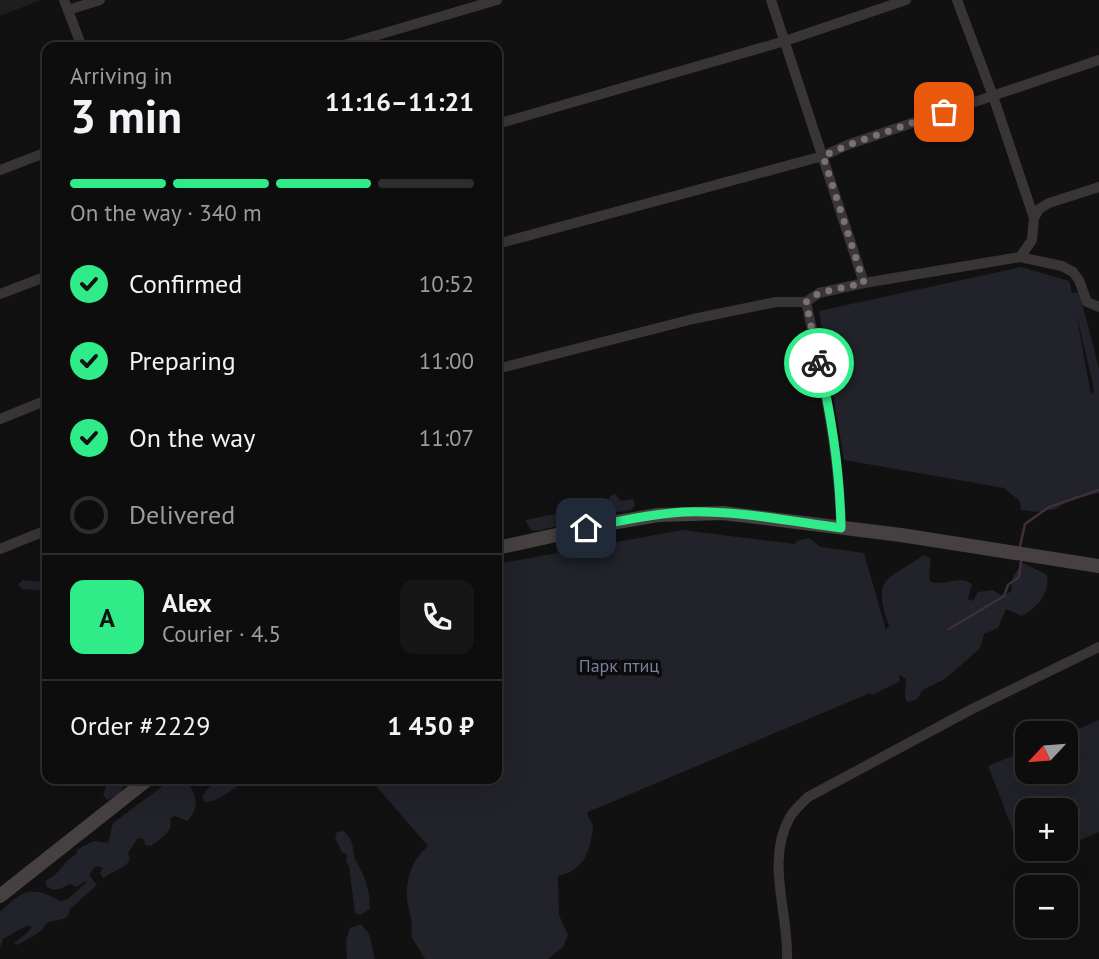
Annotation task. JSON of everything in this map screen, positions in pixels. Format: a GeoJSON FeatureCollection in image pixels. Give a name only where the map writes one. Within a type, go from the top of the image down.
{"type":"FeatureCollection","features":[{"type":"Feature","properties":{"kind":"main road"},"geometry":{"type":"LineString","coordinates":[[502,547],[611,523],[684,512],[723,513],[1099,566]]}},
{"type":"Feature","properties":{"kind":"main road"},"geometry":{"type":"LineString","coordinates":[[0,896],[142,784]]}},
{"type":"Feature","properties":{"kind":"street"},"geometry":{"type":"LineString","coordinates":[[80,42],[66,5],[100,0]]}},
{"type":"Feature","properties":{"kind":"street"},"geometry":{"type":"LineString","coordinates":[[354,42],[497,0]]}},
{"type":"Feature","properties":{"kind":"street"},"geometry":{"type":"LineString","coordinates":[[771,0],[864,283]]}},
{"type":"Feature","properties":{"kind":"street"},"geometry":{"type":"LineString","coordinates":[[502,123],[785,41],[906,0]]}},
{"type":"Feature","properties":{"kind":"street"},"geometry":{"type":"LineString","coordinates":[[957,0],[1034,218],[1032,240],[1020,257]]}},
{"type":"Feature","properties":{"kind":"street"},"geometry":{"type":"LineString","coordinates":[[502,243],[823,156],[848,145],[1099,60]]}},
{"type":"Feature","properties":{"kind":"street"},"geometry":{"type":"LineString","coordinates":[[0,170],[42,154]]}},
{"type":"Feature","properties":{"kind":"street"},"geometry":{"type":"LineString","coordinates":[[1034,218],[1039,209],[1049,202],[1099,187]]}},
{"type":"Feature","properties":{"kind":"street"},"geometry":{"type":"LineString","coordinates":[[502,368],[693,319],[776,302],[806,302],[819,293],[864,283],[1020,257],[1062,266],[1073,272],[1087,302],[1099,307]]}},
{"type":"Feature","properties":{"kind":"street"},"geometry":{"type":"LineString","coordinates":[[0,295],[42,278]]}},
{"type":"Feature","properties":{"kind":"street"},"geometry":{"type":"LineString","coordinates":[[806,302],[831,417],[840,480],[841,528]]}},
{"type":"Feature","properties":{"kind":"street"},"geometry":{"type":"LineString","coordinates":[[0,419],[42,402]]}},
{"type":"Feature","properties":{"kind":"street"},"geometry":{"type":"LineString","coordinates":[[0,549],[42,532]]}},
{"type":"Feature","properties":{"kind":"street"},"geometry":{"type":"LineString","coordinates":[[787,959],[779,884],[781,839],[790,816],[808,797],[972,709],[1099,647]]}},
{"type":"Feature","properties":{"kind":"shaded area"},"geometry":{"type":"Polygon","coordinates":[[[0,0],[41,0],[0,16],[0,0]]]}},
{"type":"Feature","properties":{"kind":"green space"},"geometry":{"type":"Polygon","coordinates":[[[1021,267],[1069,281],[1072,293],[1078,292],[1081,299],[1099,368],[1099,493],[1069,500],[1056,509],[1036,512],[1021,510],[1020,501],[1004,488],[844,460],[819,311],[1021,267]],[[1076,313],[1091,395],[1094,391],[1076,313]]]}},
{"type":"Feature","properties":{"kind":"green space"},"geometry":{"type":"Polygon","coordinates":[[[615,494],[621,501],[633,499],[635,505],[631,510],[602,517],[603,511],[608,508],[610,496],[615,494]]]}},
{"type":"Feature","properties":{"kind":"green space"},"geometry":{"type":"Polygon","coordinates":[[[560,513],[564,519],[561,525],[537,531],[531,530],[525,520],[560,513]]]}},
{"type":"Feature","properties":{"kind":"green space","name":"Парк птиц"},"geometry":{"type":"Polygon","coordinates":[[[682,530],[795,544],[809,538],[821,547],[864,553],[886,630],[889,626],[882,597],[886,581],[924,555],[930,558],[931,582],[967,581],[972,584],[968,599],[973,601],[978,592],[993,590],[1001,595],[1011,592],[1013,576],[1023,563],[1047,575],[1047,582],[1044,594],[1033,608],[1022,616],[1006,609],[998,628],[984,634],[977,651],[945,679],[923,690],[916,700],[907,702],[906,679],[899,675],[900,681],[872,695],[870,693],[588,812],[593,825],[585,858],[575,869],[558,876],[559,915],[568,935],[563,947],[548,959],[425,959],[411,936],[407,889],[412,868],[418,856],[428,846],[374,784],[502,784],[502,563],[682,530]]]}},
{"type":"Feature","properties":{"kind":"green space"},"geometry":{"type":"Polygon","coordinates":[[[23,580],[42,582],[42,591],[22,589],[18,584],[23,580]]]}},
{"type":"Feature","properties":{"kind":"green space"},"geometry":{"type":"Polygon","coordinates":[[[1099,720],[1099,832],[1078,841],[1078,798],[1015,798],[1015,836],[988,766],[1015,755],[1015,784],[1078,784],[1078,729],[1099,720]]]}},
{"type":"Feature","properties":{"kind":"green space"},"geometry":{"type":"Polygon","coordinates":[[[107,784],[124,784],[120,792],[107,800],[103,795],[107,784]]]}},
{"type":"Feature","properties":{"kind":"green space"},"geometry":{"type":"Polygon","coordinates":[[[165,784],[186,784],[194,795],[195,809],[187,821],[175,816],[170,818],[169,830],[151,846],[145,845],[144,839],[138,838],[128,853],[130,859],[126,865],[103,878],[100,873],[103,868],[96,866],[89,875],[97,885],[70,909],[68,916],[48,922],[40,932],[17,945],[14,943],[32,926],[26,926],[3,939],[0,948],[0,912],[28,892],[42,893],[60,901],[68,899],[87,882],[76,887],[70,884],[56,890],[47,887],[45,881],[55,875],[78,849],[94,841],[108,843],[113,823],[165,784]]]}},
{"type":"Feature","properties":{"kind":"green space"},"geometry":{"type":"Polygon","coordinates":[[[213,784],[241,784],[221,797],[205,802],[202,797],[213,784]]]}},
{"type":"Feature","properties":{"kind":"green space"},"geometry":{"type":"Polygon","coordinates":[[[343,831],[352,843],[368,890],[370,909],[360,915],[355,913],[347,855],[342,852],[335,838],[337,832],[343,831]]]}},
{"type":"Feature","properties":{"kind":"green space"},"geometry":{"type":"Polygon","coordinates":[[[361,924],[369,934],[375,959],[347,959],[346,940],[350,928],[361,924]]]}},
{"type":"Feature","properties":{"kind":"waterway"},"geometry":{"type":"LineString","coordinates":[[1020,546],[1025,524],[1049,507],[1099,490]]}},
{"type":"Feature","properties":{"kind":"waterway"},"geometry":{"type":"LineString","coordinates":[[949,629],[1004,596],[1008,585],[1019,577],[1021,561]]}},
{"type":"Feature","properties":{"kind":"way so far"},"geometry":{"type":"LineString","coordinates":[[819,363],[806,302],[819,293],[864,283],[823,156],[944,112]]}},
{"type":"Feature","properties":{"kind":"route"},"geometry":{"type":"LineString","coordinates":[[586,528],[684,512],[723,513],[841,528],[840,480],[831,417],[819,363]]}}]}
